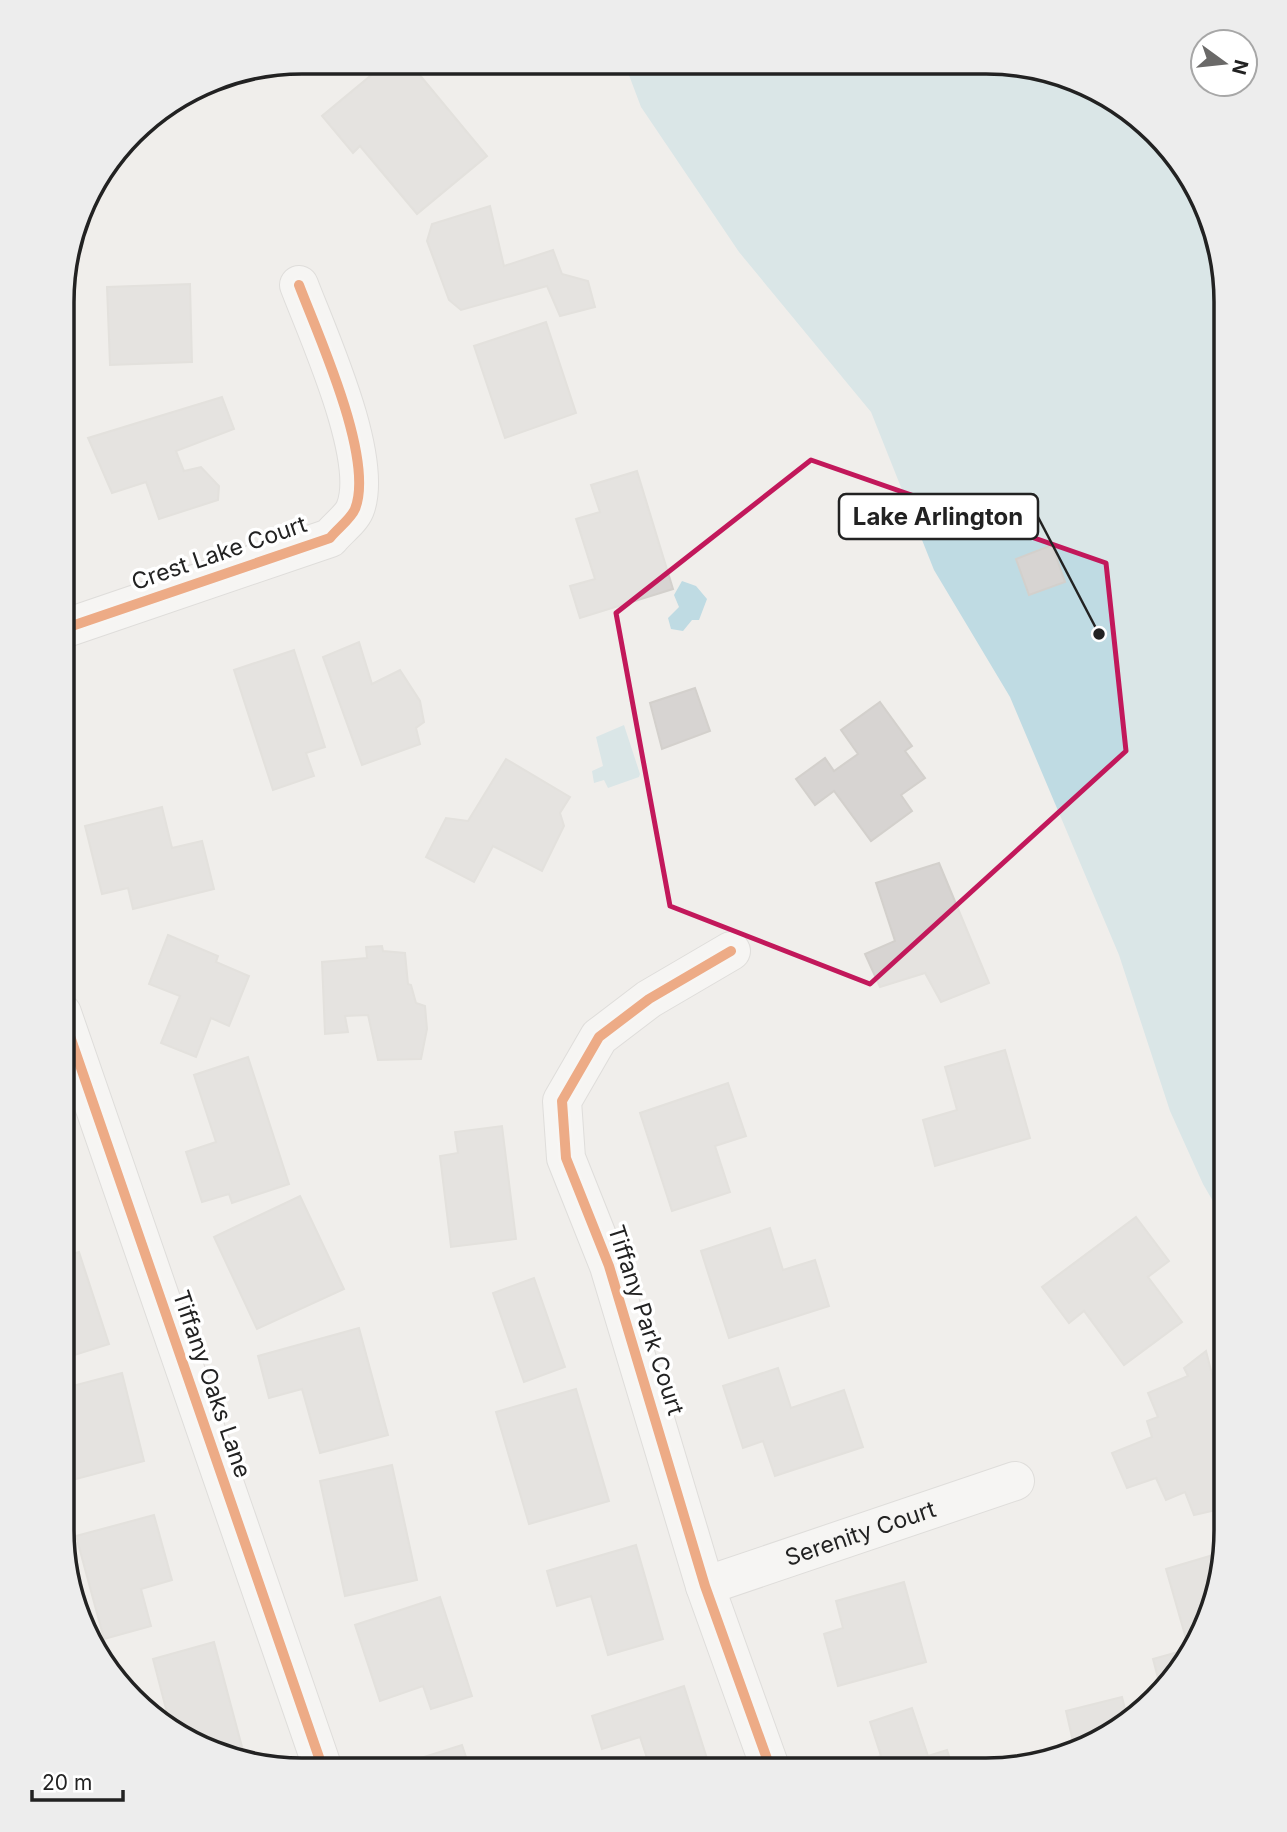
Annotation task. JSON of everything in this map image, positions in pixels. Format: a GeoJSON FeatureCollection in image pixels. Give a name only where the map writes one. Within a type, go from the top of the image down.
{"type":"FeatureCollection","features":[{"type":"Feature","properties":{"kind":"street","name":"Crest Lake Court"},"geometry":{"type":"LineString","coordinates":[[74,625],[330,538],[355,510],[360,480],[346,410],[299,285]]}},
{"type":"Feature","properties":{"kind":"street","name":"Tiffany Park Court"},"geometry":{"type":"LineString","coordinates":[[731,951],[649,999],[599,1037],[562,1101],[566,1158],[609,1266],[705,1586],[767,1758]]}},
{"type":"Feature","properties":{"kind":"street","name":"Tiffany Oaks Lane"},"geometry":{"type":"LineString","coordinates":[[74,1048],[319,1758]]}},
{"type":"Feature","properties":{"kind":"street","name":"Serenity Court"},"geometry":{"type":"LineString","coordinates":[[705,1586],[1015,1480]]}},
{"type":"Feature","properties":{"kind":"highlighted area"},"geometry":{"type":"Polygon","coordinates":[[[811,460],[1106,563],[1126,751],[870,984],[670,906],[616,613],[811,460]]]}},
{"type":"Feature","properties":{"kind":"water"},"geometry":{"type":"Polygon","coordinates":[[[629,74],[1015,75],[1045,81],[1073,91],[1112,112],[1136,130],[1157,151],[1190,201],[1209,257],[1214,302],[1213,1202],[1170,1111],[1119,955],[1010,697],[934,570],[871,412],[739,252],[641,107],[629,74]]]}},
{"type":"Feature","properties":{"kind":"water"},"geometry":{"type":"Polygon","coordinates":[[[682,581],[696,586],[707,599],[699,620],[692,620],[683,631],[671,629],[668,618],[679,607],[674,595],[682,581]]]}},
{"type":"Feature","properties":{"kind":"water"},"geometry":{"type":"Polygon","coordinates":[[[624,725],[639,777],[608,788],[604,780],[594,783],[592,771],[603,766],[596,737],[624,725]]]}},
{"type":"Feature","properties":{"kind":"building"},"geometry":{"type":"Polygon","coordinates":[[[373,74],[419,74],[487,156],[417,214],[360,146],[353,153],[322,116],[373,74]]]}},
{"type":"Feature","properties":{"kind":"building"},"geometry":{"type":"Polygon","coordinates":[[[490,206],[504,266],[553,250],[562,274],[588,281],[595,307],[560,316],[547,286],[461,310],[449,300],[427,241],[432,224],[490,206]]]}},
{"type":"Feature","properties":{"kind":"building"},"geometry":{"type":"Polygon","coordinates":[[[190,284],[192,362],[110,365],[107,287],[190,284]]]}},
{"type":"Feature","properties":{"kind":"building"},"geometry":{"type":"Polygon","coordinates":[[[546,322],[576,413],[505,438],[474,346],[546,322]]]}},
{"type":"Feature","properties":{"kind":"building"},"geometry":{"type":"Polygon","coordinates":[[[222,397],[234,429],[176,451],[184,471],[201,467],[219,486],[218,500],[159,519],[146,482],[112,493],[88,438],[222,397]]]}},
{"type":"Feature","properties":{"kind":"building"},"geometry":{"type":"Polygon","coordinates":[[[637,471],[673,589],[580,618],[570,586],[595,579],[576,519],[600,512],[591,485],[637,471]]]}},
{"type":"Feature","properties":{"kind":"building"},"geometry":{"type":"Polygon","coordinates":[[[1052,545],[1065,582],[1029,595],[1016,559],[1052,545]]]}},
{"type":"Feature","properties":{"kind":"building"},"geometry":{"type":"Polygon","coordinates":[[[359,642],[372,684],[400,670],[420,701],[424,722],[416,728],[420,744],[362,765],[323,657],[359,642]]]}},
{"type":"Feature","properties":{"kind":"building"},"geometry":{"type":"Polygon","coordinates":[[[294,650],[325,747],[306,753],[314,776],[273,790],[234,670],[294,650]]]}},
{"type":"Feature","properties":{"kind":"building"},"geometry":{"type":"Polygon","coordinates":[[[695,688],[710,731],[662,749],[650,703],[695,688]]]}},
{"type":"Feature","properties":{"kind":"building"},"geometry":{"type":"Polygon","coordinates":[[[880,702],[912,746],[905,751],[925,778],[901,795],[912,811],[871,841],[834,791],[815,805],[796,779],[825,758],[834,771],[858,754],[841,730],[880,702]]]}},
{"type":"Feature","properties":{"kind":"building"},"geometry":{"type":"Polygon","coordinates":[[[506,759],[570,797],[560,813],[564,826],[542,871],[493,846],[474,882],[426,857],[446,818],[468,821],[506,759]]]}},
{"type":"Feature","properties":{"kind":"building"},"geometry":{"type":"Polygon","coordinates":[[[162,807],[172,848],[202,841],[214,889],[133,909],[128,888],[102,894],[85,826],[162,807]]]}},
{"type":"Feature","properties":{"kind":"building"},"geometry":{"type":"Polygon","coordinates":[[[939,863],[989,983],[941,1002],[925,973],[880,987],[865,954],[895,941],[876,883],[939,863]]]}},
{"type":"Feature","properties":{"kind":"building"},"geometry":{"type":"Polygon","coordinates":[[[168,935],[218,956],[216,962],[249,976],[229,1026],[211,1018],[196,1057],[161,1043],[180,996],[149,984],[168,935]]]}},
{"type":"Feature","properties":{"kind":"building"},"geometry":{"type":"Polygon","coordinates":[[[382,946],[383,951],[405,953],[408,984],[411,985],[416,1003],[425,1006],[427,1029],[421,1059],[378,1060],[368,1015],[345,1016],[348,1032],[325,1034],[322,962],[367,958],[366,947],[382,946]]]}},
{"type":"Feature","properties":{"kind":"building"},"geometry":{"type":"Polygon","coordinates":[[[1005,1050],[1030,1138],[935,1166],[923,1120],[957,1110],[945,1067],[1005,1050]]]}},
{"type":"Feature","properties":{"kind":"building"},"geometry":{"type":"Polygon","coordinates":[[[248,1057],[289,1184],[232,1203],[229,1194],[202,1202],[186,1152],[216,1142],[194,1075],[248,1057]]]}},
{"type":"Feature","properties":{"kind":"building"},"geometry":{"type":"Polygon","coordinates":[[[728,1083],[746,1136],[715,1146],[730,1192],[672,1211],[640,1113],[728,1083]]]}},
{"type":"Feature","properties":{"kind":"building"},"geometry":{"type":"Polygon","coordinates":[[[502,1126],[516,1239],[451,1247],[440,1156],[458,1153],[455,1132],[502,1126]]]}},
{"type":"Feature","properties":{"kind":"building"},"geometry":{"type":"Polygon","coordinates":[[[300,1196],[344,1289],[257,1329],[214,1237],[300,1196]]]}},
{"type":"Feature","properties":{"kind":"building"},"geometry":{"type":"Polygon","coordinates":[[[1136,1217],[1169,1261],[1148,1277],[1182,1322],[1124,1365],[1084,1311],[1069,1323],[1042,1287],[1136,1217]]]}},
{"type":"Feature","properties":{"kind":"building"},"geometry":{"type":"Polygon","coordinates":[[[770,1228],[783,1270],[815,1260],[829,1306],[729,1338],[701,1251],[770,1228]]]}},
{"type":"Feature","properties":{"kind":"building"},"geometry":{"type":"Polygon","coordinates":[[[79,1252],[109,1344],[74,1355],[74,1253],[79,1252]]]}},
{"type":"Feature","properties":{"kind":"building"},"geometry":{"type":"Polygon","coordinates":[[[534,1278],[565,1367],[524,1382],[493,1293],[534,1278]]]}},
{"type":"Feature","properties":{"kind":"building"},"geometry":{"type":"Polygon","coordinates":[[[359,1328],[388,1435],[320,1453],[302,1389],[269,1398],[258,1356],[359,1328]]]}},
{"type":"Feature","properties":{"kind":"building"},"geometry":{"type":"Polygon","coordinates":[[[1206,1351],[1213,1378],[1213,1511],[1194,1515],[1185,1492],[1166,1500],[1156,1478],[1127,1488],[1112,1453],[1152,1437],[1147,1421],[1158,1417],[1148,1393],[1188,1376],[1184,1368],[1206,1351]]]}},
{"type":"Feature","properties":{"kind":"building"},"geometry":{"type":"Polygon","coordinates":[[[778,1368],[791,1408],[844,1390],[863,1447],[775,1476],[763,1441],[743,1448],[723,1386],[778,1368]]]}},
{"type":"Feature","properties":{"kind":"building"},"geometry":{"type":"Polygon","coordinates":[[[122,1373],[144,1461],[74,1480],[74,1386],[122,1373]]]}},
{"type":"Feature","properties":{"kind":"building"},"geometry":{"type":"Polygon","coordinates":[[[576,1389],[609,1501],[529,1524],[496,1412],[576,1389]]]}},
{"type":"Feature","properties":{"kind":"building"},"geometry":{"type":"Polygon","coordinates":[[[392,1465],[417,1580],[345,1596],[320,1481],[392,1465]]]}},
{"type":"Feature","properties":{"kind":"building"},"geometry":{"type":"Polygon","coordinates":[[[154,1515],[172,1580],[141,1589],[151,1626],[104,1639],[76,1536],[154,1515]]]}},
{"type":"Feature","properties":{"kind":"building"},"geometry":{"type":"Polygon","coordinates":[[[636,1545],[663,1639],[608,1655],[591,1596],[557,1606],[547,1571],[636,1545]]]}},
{"type":"Feature","properties":{"kind":"building"},"geometry":{"type":"Polygon","coordinates":[[[1212,1555],[1201,1604],[1186,1638],[1166,1569],[1212,1555]]]}},
{"type":"Feature","properties":{"kind":"building"},"geometry":{"type":"Polygon","coordinates":[[[904,1582],[926,1662],[838,1686],[824,1634],[843,1628],[836,1601],[904,1582]]]}},
{"type":"Feature","properties":{"kind":"building"},"geometry":{"type":"Polygon","coordinates":[[[440,1597],[472,1696],[431,1709],[423,1686],[380,1701],[355,1625],[440,1597]]]}},
{"type":"Feature","properties":{"kind":"building"},"geometry":{"type":"Polygon","coordinates":[[[214,1642],[243,1751],[187,1728],[167,1714],[153,1659],[214,1642]]]}},
{"type":"Feature","properties":{"kind":"building"},"geometry":{"type":"Polygon","coordinates":[[[1178,1652],[1158,1679],[1153,1659],[1178,1652]]]}},
{"type":"Feature","properties":{"kind":"building"},"geometry":{"type":"Polygon","coordinates":[[[684,1686],[707,1758],[647,1758],[640,1737],[602,1749],[592,1716],[684,1686]]]}},
{"type":"Feature","properties":{"kind":"building"},"geometry":{"type":"Polygon","coordinates":[[[1122,1697],[1125,1710],[1073,1741],[1066,1711],[1122,1697]]]}},
{"type":"Feature","properties":{"kind":"building"},"geometry":{"type":"Polygon","coordinates":[[[912,1708],[928,1756],[947,1750],[950,1758],[875,1758],[881,1756],[870,1722],[912,1708]]]}},
{"type":"Feature","properties":{"kind":"building"},"geometry":{"type":"Polygon","coordinates":[[[462,1745],[466,1758],[421,1758],[462,1745]]]}},
{"type":"Feature","properties":{"kind":"cycle path"},"geometry":{"type":"LineString","coordinates":[[74,625],[330,538],[353,513],[359,487],[351,429],[342,397],[299,285]]}},
{"type":"Feature","properties":{"kind":"cycle path"},"geometry":{"type":"LineString","coordinates":[[731,951],[649,999],[599,1037],[562,1101],[566,1158],[609,1266],[705,1586],[767,1758]]}},
{"type":"Feature","properties":{"kind":"cycle path"},"geometry":{"type":"LineString","coordinates":[[74,1048],[319,1758]]}},
{"type":"Feature","properties":{"kind":"place","name":"Lake Arlington"},"geometry":{"type":"Point","coordinates":[1099,634]}}]}
